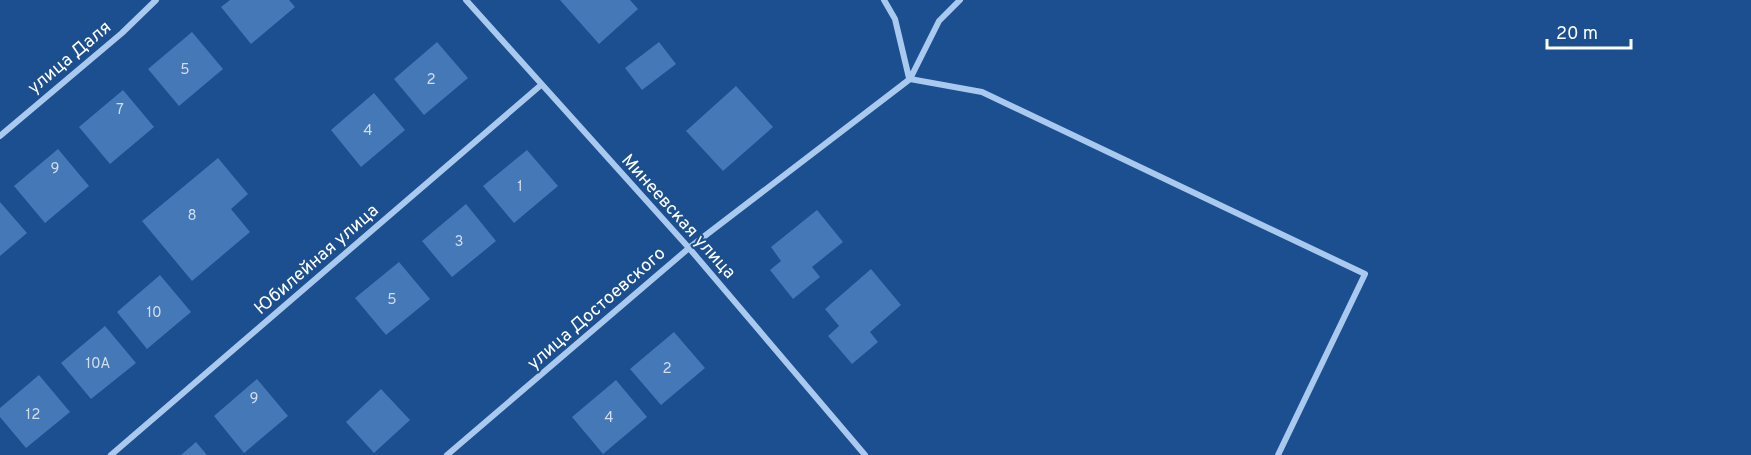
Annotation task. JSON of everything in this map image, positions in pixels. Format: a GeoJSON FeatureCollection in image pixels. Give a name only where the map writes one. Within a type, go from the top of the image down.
{"type":"FeatureCollection","features":[{"type":"Feature","properties":{"kind":"street","name":"улица Даля"},"geometry":{"type":"LineString","coordinates":[[0,136],[122,33],[156,0]]}},
{"type":"Feature","properties":{"kind":"street","name":"Минеевская улица"},"geometry":{"type":"LineString","coordinates":[[466,0],[689,248],[865,455]]}},
{"type":"Feature","properties":{"kind":"street"},"geometry":{"type":"LineString","coordinates":[[884,0],[894,19],[910,79]]}},
{"type":"Feature","properties":{"kind":"street"},"geometry":{"type":"LineString","coordinates":[[910,79],[939,21],[960,0]]}},
{"type":"Feature","properties":{"kind":"street"},"geometry":{"type":"LineString","coordinates":[[910,79],[982,92],[1365,274],[1278,455]]}},
{"type":"Feature","properties":{"kind":"street","name":"улица Достоевского"},"geometry":{"type":"LineString","coordinates":[[447,455],[689,248],[910,79]]}},
{"type":"Feature","properties":{"kind":"street","name":"Юбилейная улица"},"geometry":{"type":"LineString","coordinates":[[111,455],[541,85]]}},
{"type":"Feature","properties":{"kind":"building"},"geometry":{"type":"Polygon","coordinates":[[[230,0],[289,0],[295,7],[251,44],[221,7],[230,0]]]}},
{"type":"Feature","properties":{"kind":"building"},"geometry":{"type":"Polygon","coordinates":[[[560,0],[630,0],[638,9],[599,44],[560,0]]]}},
{"type":"Feature","properties":{"kind":"building"},"geometry":{"type":"Polygon","coordinates":[[[192,32],[223,69],[179,106],[148,69],[192,32]]]}},
{"type":"Feature","properties":{"kind":"building"},"geometry":{"type":"Polygon","coordinates":[[[437,42],[468,78],[424,115],[394,79],[437,42]]]}},
{"type":"Feature","properties":{"kind":"building"},"geometry":{"type":"Polygon","coordinates":[[[659,42],[676,64],[642,90],[625,68],[659,42]]]}},
{"type":"Feature","properties":{"kind":"building"},"geometry":{"type":"Polygon","coordinates":[[[736,86],[773,127],[723,171],[686,131],[736,86]]]}},
{"type":"Feature","properties":{"kind":"building"},"geometry":{"type":"Polygon","coordinates":[[[123,90],[154,127],[110,164],[79,127],[123,90]]]}},
{"type":"Feature","properties":{"kind":"building"},"geometry":{"type":"Polygon","coordinates":[[[374,93],[405,130],[361,167],[331,130],[374,93]]]}},
{"type":"Feature","properties":{"kind":"building"},"geometry":{"type":"Polygon","coordinates":[[[58,149],[89,186],[45,223],[14,186],[58,149]]]}},
{"type":"Feature","properties":{"kind":"building"},"geometry":{"type":"Polygon","coordinates":[[[527,150],[558,186],[514,223],[483,186],[527,150]]]}},
{"type":"Feature","properties":{"kind":"building"},"geometry":{"type":"Polygon","coordinates":[[[218,158],[248,194],[231,209],[250,232],[192,281],[142,221],[218,158]]]}},
{"type":"Feature","properties":{"kind":"building"},"geometry":{"type":"Polygon","coordinates":[[[0,202],[27,233],[0,256],[0,202]]]}},
{"type":"Feature","properties":{"kind":"building"},"geometry":{"type":"Polygon","coordinates":[[[466,204],[496,241],[452,277],[422,241],[466,204]]]}},
{"type":"Feature","properties":{"kind":"building"},"geometry":{"type":"Polygon","coordinates":[[[817,210],[843,242],[812,267],[820,277],[793,299],[770,270],[781,261],[771,247],[817,210]]]}},
{"type":"Feature","properties":{"kind":"building"},"geometry":{"type":"Polygon","coordinates":[[[399,262],[430,299],[386,335],[355,298],[399,262]]]}},
{"type":"Feature","properties":{"kind":"building"},"geometry":{"type":"Polygon","coordinates":[[[871,269],[901,305],[870,332],[878,342],[852,364],[828,336],[839,326],[825,309],[871,269]]]}},
{"type":"Feature","properties":{"kind":"building"},"geometry":{"type":"Polygon","coordinates":[[[160,275],[191,312],[147,349],[117,312],[160,275]]]}},
{"type":"Feature","properties":{"kind":"building"},"geometry":{"type":"Polygon","coordinates":[[[105,326],[136,363],[91,399],[61,363],[105,326]]]}},
{"type":"Feature","properties":{"kind":"building"},"geometry":{"type":"Polygon","coordinates":[[[674,332],[705,368],[661,405],[630,369],[674,332]]]}},
{"type":"Feature","properties":{"kind":"building"},"geometry":{"type":"Polygon","coordinates":[[[39,375],[70,412],[26,448],[0,417],[0,408],[39,375]]]}},
{"type":"Feature","properties":{"kind":"building"},"geometry":{"type":"Polygon","coordinates":[[[257,379],[288,416],[244,453],[214,416],[257,379]]]}},
{"type":"Feature","properties":{"kind":"building"},"geometry":{"type":"Polygon","coordinates":[[[616,380],[647,417],[603,454],[572,417],[616,380]]]}},
{"type":"Feature","properties":{"kind":"building"},"geometry":{"type":"Polygon","coordinates":[[[381,389],[410,420],[374,453],[346,422],[381,389]]]}},
{"type":"Feature","properties":{"kind":"building"},"geometry":{"type":"Polygon","coordinates":[[[196,442],[207,455],[181,455],[196,442]]]}}]}
